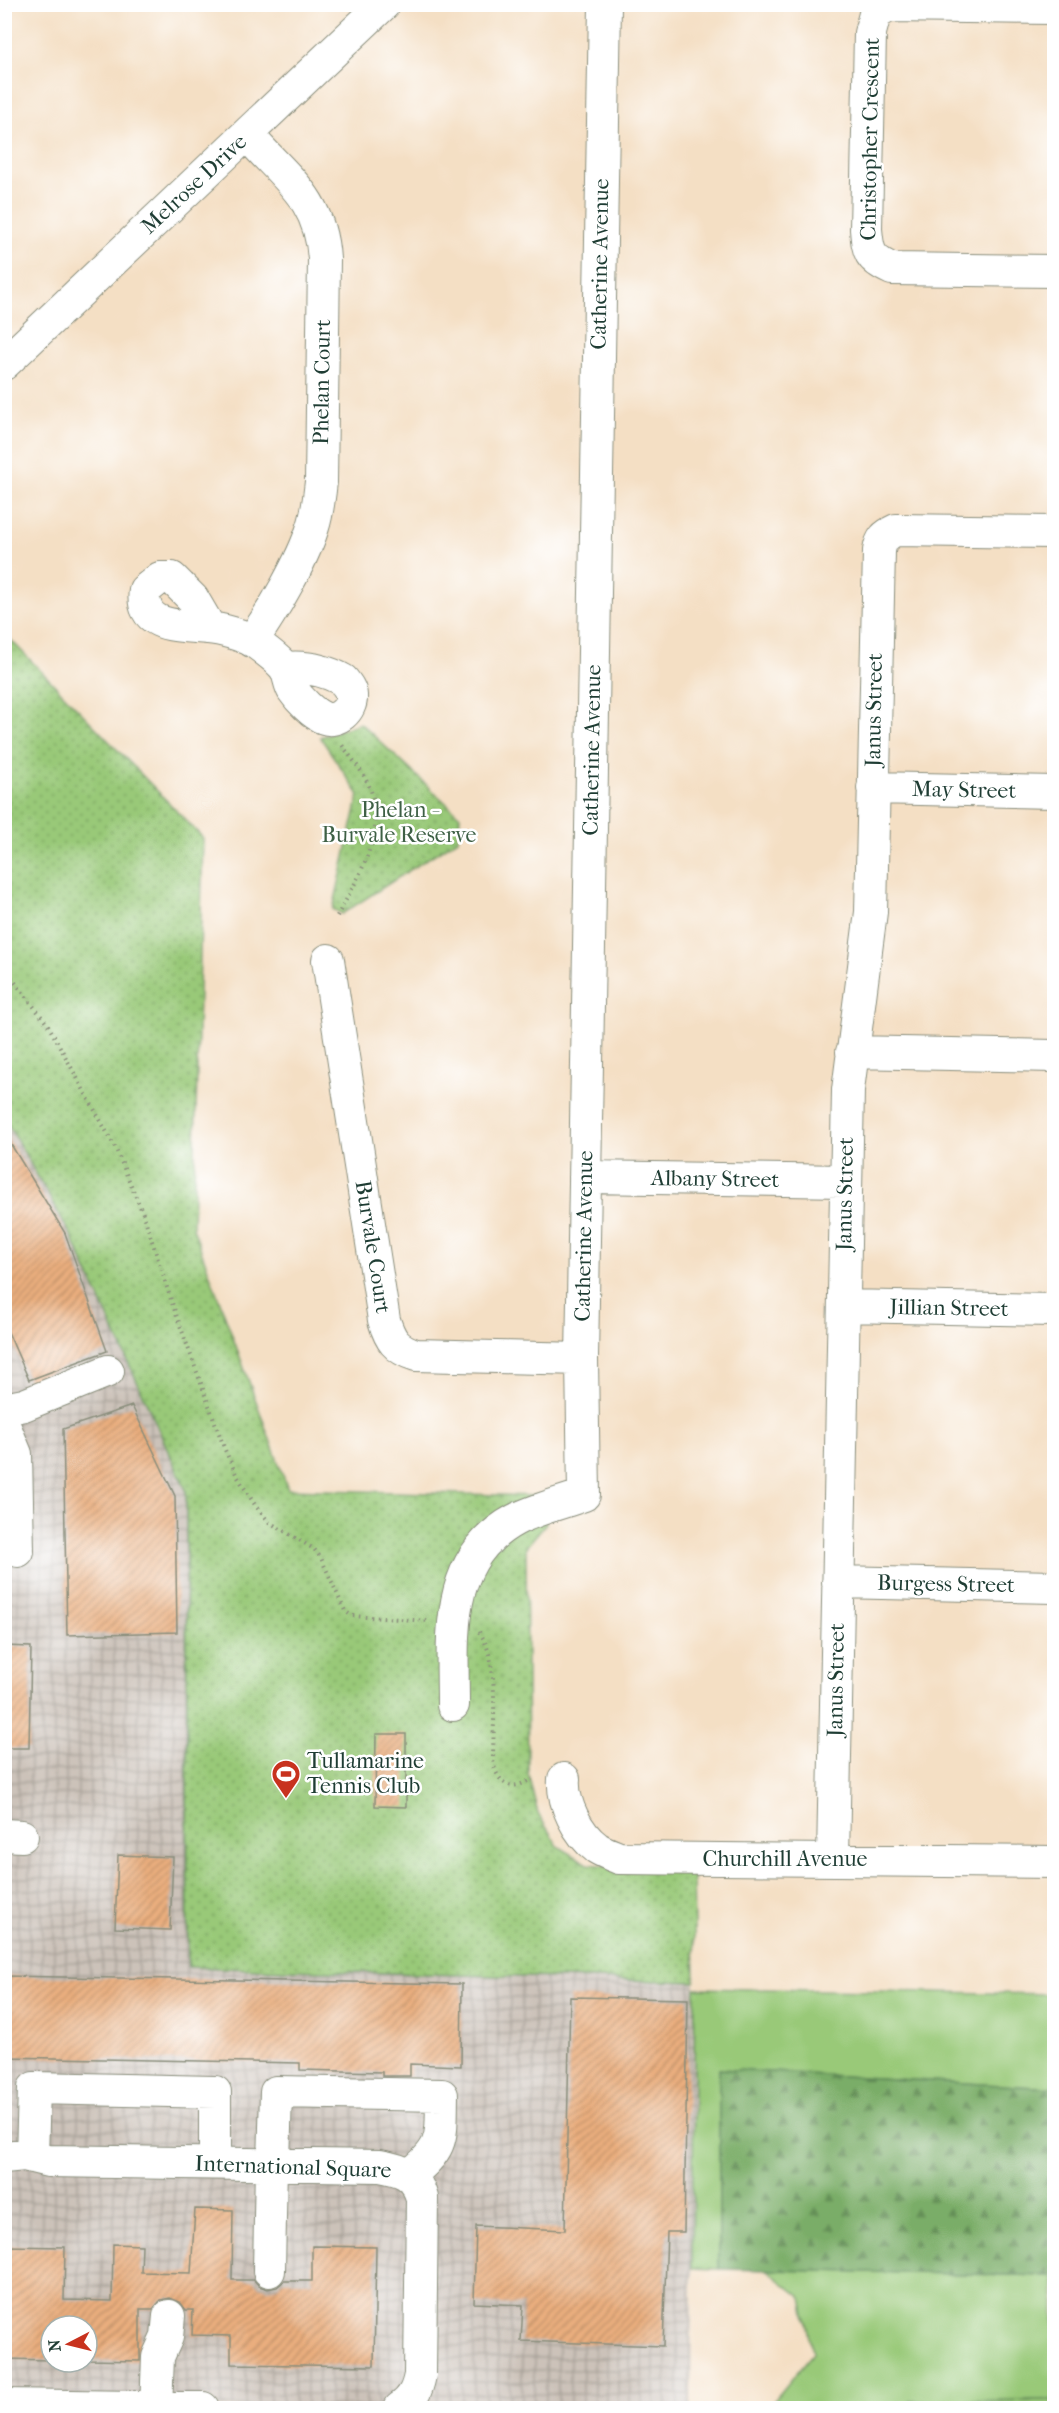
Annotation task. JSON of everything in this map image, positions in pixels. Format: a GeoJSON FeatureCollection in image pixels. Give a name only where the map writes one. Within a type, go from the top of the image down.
{"type":"FeatureCollection","features":[{"type":"Feature","properties":{"kind":"street","name":"Melrose Drive"},"geometry":{"type":"LineString","coordinates":[[4,364],[384,4]]}},
{"type":"Feature","properties":{"kind":"street","name":"Catherine Avenue"},"geometry":{"type":"LineString","coordinates":[[453,1622],[456,1599],[464,1577],[487,1542],[501,1529],[516,1520],[584,1495],[582,1359],[605,4]]}},
{"type":"Feature","properties":{"kind":"street","name":"Christopher Crescent"},"geometry":{"type":"LineString","coordinates":[[1054,8],[889,6],[875,14],[870,33],[866,229],[868,251],[879,264],[892,269],[1054,272]]}},
{"type":"Feature","properties":{"kind":"street","name":"Phelan Court"},"geometry":{"type":"LineString","coordinates":[[247,134],[299,188],[313,210],[321,233],[324,259],[321,470],[318,504],[313,527],[304,548],[268,617],[252,641]]}},
{"type":"Feature","properties":{"kind":"street","name":"Janus Street"},"geometry":{"type":"LineString","coordinates":[[833,1858],[848,1090],[871,912],[879,551],[881,541],[886,534],[896,531],[917,529],[1054,532]]}},
{"type":"Feature","properties":{"kind":"street"},"geometry":{"type":"LineString","coordinates":[[210,628],[252,641],[285,668]]}},
{"type":"Feature","properties":{"kind":"street","name":"May Street"},"geometry":{"type":"LineString","coordinates":[[873,788],[1054,792]]}},
{"type":"Feature","properties":{"kind":"street","name":"Burvale Court"},"geometry":{"type":"LineString","coordinates":[[328,960],[384,1320],[394,1345],[416,1355],[582,1359]]}},
{"type":"Feature","properties":{"kind":"street"},"geometry":{"type":"LineString","coordinates":[[852,1052],[1054,1056]]}},
{"type":"Feature","properties":{"kind":"street","name":"Albany Street"},"geometry":{"type":"LineString","coordinates":[[585,1177],[845,1181]]}},
{"type":"Feature","properties":{"kind":"street","name":"Jillian Street"},"geometry":{"type":"LineString","coordinates":[[844,1306],[1054,1310]]}},
{"type":"Feature","properties":{"kind":"street"},"geometry":{"type":"LineString","coordinates":[[4,1409],[24,1405],[108,1371]]}},
{"type":"Feature","properties":{"kind":"street"},"geometry":{"type":"LineString","coordinates":[[4,1425],[16,1454],[18,1551]]}},
{"type":"Feature","properties":{"kind":"street","name":"Burgess Street"},"geometry":{"type":"LineString","coordinates":[[838,1581],[1054,1587]]}},
{"type":"Feature","properties":{"kind":"street"},"geometry":{"type":"LineString","coordinates":[[453,1622],[453,1705]]}},
{"type":"Feature","properties":{"kind":"street","name":"Churchill Avenue"},"geometry":{"type":"LineString","coordinates":[[564,1779],[563,1788],[568,1808],[582,1832],[597,1848],[619,1858],[833,1858],[1054,1862]]}},
{"type":"Feature","properties":{"kind":"street"},"geometry":{"type":"LineString","coordinates":[[18,2157],[34,2088],[215,2092],[215,2163]]}},
{"type":"Feature","properties":{"kind":"street"},"geometry":{"type":"LineString","coordinates":[[269,2271],[276,2092],[442,2095],[440,2143],[433,2155],[409,2176]]}},
{"type":"Feature","properties":{"kind":"street","name":"International Square"},"geometry":{"type":"LineString","coordinates":[[18,2157],[48,2161],[380,2166],[400,2170],[414,2179],[422,2198],[420,2375],[417,2391],[400,2409]]}},
{"type":"Feature","properties":{"kind":"street"},"geometry":{"type":"LineString","coordinates":[[156,2408],[158,2357],[167,2337],[170,2316]]}},
{"type":"Feature","properties":{"kind":"street"},"geometry":{"type":"LineString","coordinates":[[4,2405],[203,2409]]}},
{"type":"Feature","properties":{"kind":"path"},"geometry":{"type":"LineString","coordinates":[[337,916],[367,858],[373,832],[374,808],[371,792],[338,739]]}},
{"type":"Feature","properties":{"kind":"path"},"geometry":{"type":"LineString","coordinates":[[4,968],[48,1025],[115,1147],[144,1216],[172,1303],[225,1450],[255,1505],[269,1522],[314,1550],[321,1558],[345,1611],[352,1616],[465,1622],[475,1627],[490,1651],[493,1670],[493,1759],[496,1772],[499,1778],[512,1786],[532,1779]]}},
{"type":"Feature","properties":{"kind":"shaded area"},"geometry":{"type":"Polygon","coordinates":[[[4,1119],[70,1233],[186,1490],[188,1967],[695,1982],[691,2408],[5,2408],[4,1119]]]}},
{"type":"Feature","properties":{"kind":"green space"},"geometry":{"type":"Polygon","coordinates":[[[5,634],[203,838],[193,1228],[288,1489],[536,1496],[546,1523],[526,1547],[528,1773],[538,1814],[558,1846],[588,1864],[693,1872],[695,1982],[188,1967],[186,1490],[70,1233],[5,1119],[5,634]]]}},
{"type":"Feature","properties":{"kind":"green space","name":"Phelan - Burvale Reserve"},"geometry":{"type":"Polygon","coordinates":[[[360,723],[460,816],[458,839],[342,914],[333,909],[359,795],[320,737],[360,723]]]}},
{"type":"Feature","properties":{"kind":"green space"},"geometry":{"type":"Polygon","coordinates":[[[695,1988],[1054,1994],[1054,2088],[719,2069],[719,2269],[692,2268],[695,1988]]]}},
{"type":"Feature","properties":{"kind":"green space"},"geometry":{"type":"Polygon","coordinates":[[[719,2069],[1054,2088],[1054,2276],[719,2269],[719,2069]]]}},
{"type":"Feature","properties":{"kind":"green space"},"geometry":{"type":"Polygon","coordinates":[[[767,2270],[1054,2276],[1054,2400],[910,2401],[903,2408],[768,2408],[813,2353],[802,2298],[767,2270]]]}},
{"type":"Feature","properties":{"kind":"green space"},"geometry":{"type":"Polygon","coordinates":[[[1054,2400],[1054,2408],[903,2408],[910,2401],[1054,2400]]]}},
{"type":"Feature","properties":{"kind":"building"},"geometry":{"type":"Polygon","coordinates":[[[4,1133],[65,1233],[107,1351],[29,1380],[4,1323],[4,1133]]]}},
{"type":"Feature","properties":{"kind":"building"},"geometry":{"type":"Polygon","coordinates":[[[132,1406],[175,1496],[177,1632],[67,1635],[63,1429],[132,1406]]]}},
{"type":"Feature","properties":{"kind":"building"},"geometry":{"type":"Polygon","coordinates":[[[4,1646],[31,1647],[29,1748],[4,1748],[4,1646]]]}},
{"type":"Feature","properties":{"kind":"building"},"geometry":{"type":"Polygon","coordinates":[[[376,1734],[406,1734],[406,1807],[375,1806],[376,1734]]]}},
{"type":"Feature","properties":{"kind":"building"},"geometry":{"type":"Polygon","coordinates":[[[118,1855],[173,1857],[170,1930],[115,1928],[118,1855]]]}},
{"type":"Feature","properties":{"kind":"building"},"geometry":{"type":"Polygon","coordinates":[[[4,1976],[462,1984],[461,2066],[410,2064],[410,2076],[382,2076],[382,2072],[300,2070],[300,2063],[4,2057],[4,1976]]]}},
{"type":"Feature","properties":{"kind":"building"},"geometry":{"type":"Polygon","coordinates":[[[570,1997],[688,1999],[684,2232],[667,2232],[663,2346],[521,2341],[523,2305],[474,2303],[476,2226],[565,2230],[570,1997]]]}},
{"type":"Feature","properties":{"kind":"building"},"geometry":{"type":"Polygon","coordinates":[[[195,2209],[233,2210],[232,2280],[254,2280],[259,2286],[268,2289],[277,2287],[284,2281],[312,2281],[312,2246],[376,2247],[374,2366],[231,2364],[231,2336],[192,2335],[193,2310],[186,2310],[180,2302],[170,2298],[161,2300],[153,2309],[140,2309],[140,2361],[99,2360],[99,2314],[39,2314],[39,2360],[4,2359],[4,2246],[65,2247],[64,2300],[112,2301],[113,2244],[142,2245],[141,2272],[191,2273],[195,2209]]]}},
{"type":"Feature","properties":{"kind":"place","name":"Tullamarine Tennis Club"},"geometry":{"type":"Point","coordinates":[286,1800]}}]}
